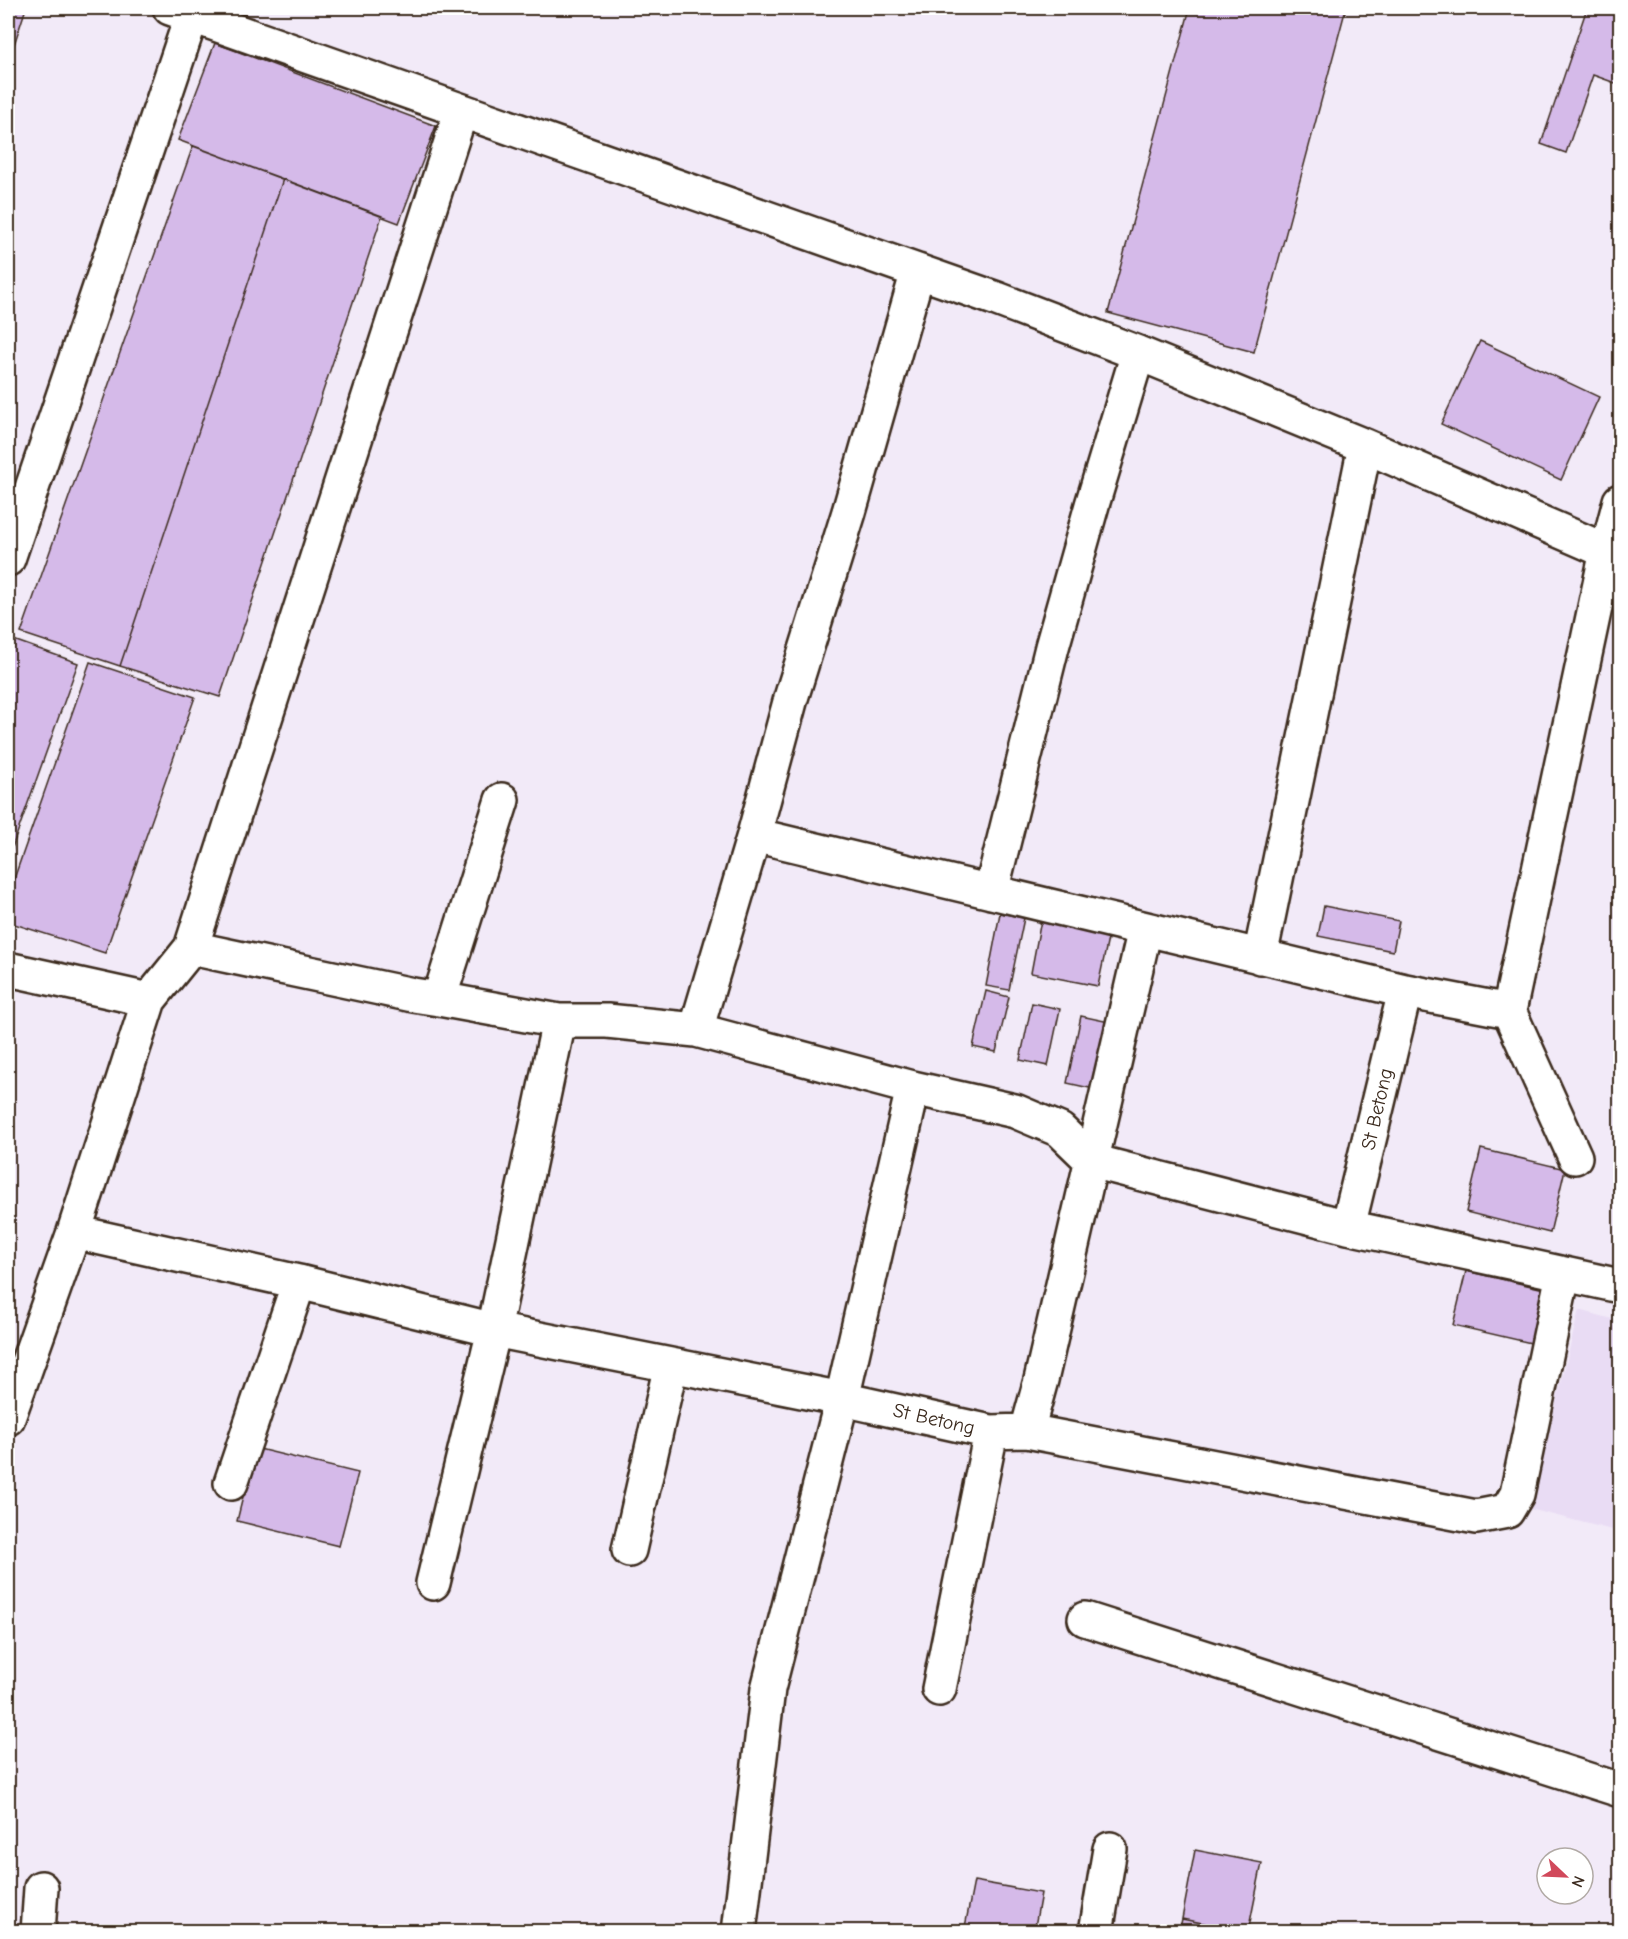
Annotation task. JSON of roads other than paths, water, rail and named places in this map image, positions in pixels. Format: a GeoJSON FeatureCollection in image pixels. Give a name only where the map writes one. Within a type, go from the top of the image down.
{"type":"FeatureCollection","features":[{"type":"Feature","properties":{"kind":"street"},"geometry":{"type":"LineString","coordinates":[[8,559],[181,11],[918,271],[1138,353],[1365,446],[1614,554]]}},
{"type":"Feature","properties":{"kind":"street"},"geometry":{"type":"LineString","coordinates":[[8,1418],[74,1232],[149,1000],[191,948],[461,111]]}},
{"type":"Feature","properties":{"kind":"street"},"geometry":{"type":"LineString","coordinates":[[696,1030],[754,836],[791,698],[849,512],[918,271]]}},
{"type":"Feature","properties":{"kind":"street"},"geometry":{"type":"LineString","coordinates":[[991,892],[1052,647],[1138,353]]}},
{"type":"Feature","properties":{"kind":"street"},"geometry":{"type":"LineString","coordinates":[[1260,957],[1365,446]]}},
{"type":"Feature","properties":{"kind":"street"},"geometry":{"type":"LineString","coordinates":[[1575,1158],[1509,1011],[1614,554],[1620,501]]}},
{"type":"Feature","properties":{"kind":"street"},"geometry":{"type":"LineString","coordinates":[[439,999],[502,800]]}},
{"type":"Feature","properties":{"kind":"street"},"geometry":{"type":"LineString","coordinates":[[754,836],[1405,992],[1509,1011]]}},
{"type":"Feature","properties":{"kind":"street"},"geometry":{"type":"LineString","coordinates":[[1027,1431],[1041,1380],[1145,929]]}},
{"type":"Feature","properties":{"kind":"street"},"geometry":{"type":"LineString","coordinates":[[191,948],[413,995],[559,1021],[607,1021],[696,1030],[913,1088],[1015,1111],[1060,1130],[1092,1161],[1348,1227],[1620,1286]]}},
{"type":"Feature","properties":{"kind":"street"},"geometry":{"type":"LineString","coordinates":[[8,969],[149,1000]]}},
{"type":"Feature","properties":{"kind":"street","name":"St Betong"},"geometry":{"type":"LineString","coordinates":[[1348,1227],[1405,992]]}},
{"type":"Feature","properties":{"kind":"street"},"geometry":{"type":"LineString","coordinates":[[433,1583],[494,1330],[559,1021]]}},
{"type":"Feature","properties":{"kind":"street"},"geometry":{"type":"LineString","coordinates":[[739,1932],[768,1689],[842,1399],[913,1088]]}},
{"type":"Feature","properties":{"kind":"street","name":"St Betong"},"geometry":{"type":"LineString","coordinates":[[74,1232],[299,1282],[494,1330],[842,1399],[991,1432],[1027,1431],[1476,1517],[1507,1511],[1517,1494],[1563,1274]]}},
{"type":"Feature","properties":{"kind":"street"},"geometry":{"type":"LineString","coordinates":[[231,1483],[299,1282]]}},
{"type":"Feature","properties":{"kind":"street"},"geometry":{"type":"LineString","coordinates":[[629,1550],[670,1365]]}},
{"type":"Feature","properties":{"kind":"street"},"geometry":{"type":"LineString","coordinates":[[939,1689],[991,1432]]}},
{"type":"Feature","properties":{"kind":"street"},"geometry":{"type":"LineString","coordinates":[[1085,1619],[1620,1790]]}},
{"type":"Feature","properties":{"kind":"street"},"geometry":{"type":"LineString","coordinates":[[1096,1932],[1110,1849]]}},
{"type":"Feature","properties":{"kind":"street"},"geometry":{"type":"LineString","coordinates":[[38,1932],[41,1888]]}}]}
